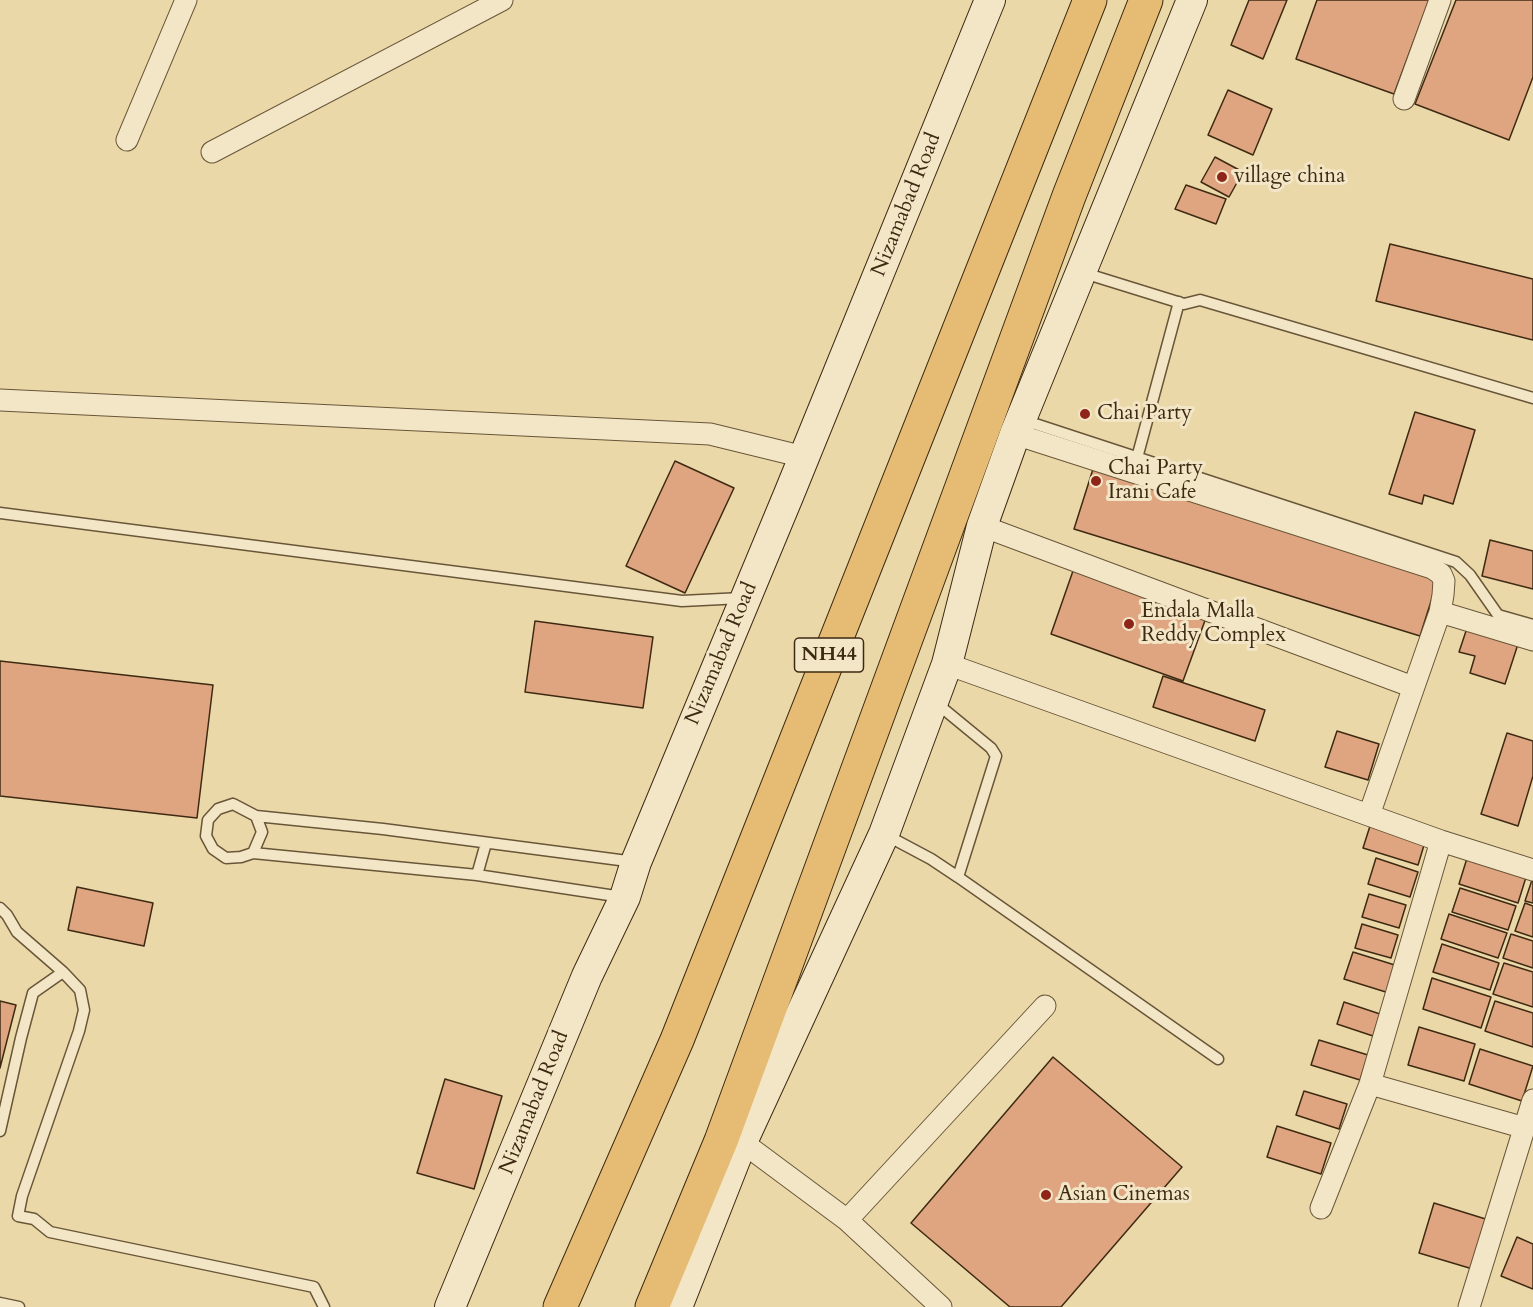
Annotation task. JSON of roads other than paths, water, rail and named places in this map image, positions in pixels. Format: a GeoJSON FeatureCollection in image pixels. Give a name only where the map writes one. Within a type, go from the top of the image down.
{"type":"FeatureCollection","features":[{"type":"Feature","properties":{"kind":"highway","name":"NH44"},"geometry":{"type":"LineString","coordinates":[[560,1307],[677,1040],[1090,0]]}},
{"type":"Feature","properties":{"kind":"highway","name":"NH44"},"geometry":{"type":"LineString","coordinates":[[652,1307],[734,1134],[1065,207],[1146,0]]}},
{"type":"Feature","properties":{"kind":"main road","name":"Nizamabad Road"},"geometry":{"type":"LineString","coordinates":[[450,1307],[587,976],[625,897],[636,862],[990,0]]}},
{"type":"Feature","properties":{"kind":"main road"},"geometry":{"type":"LineString","coordinates":[[677,1307],[734,1134],[884,834],[947,664],[982,526],[1018,427],[1192,0]]}},
{"type":"Feature","properties":{"kind":"street"},"geometry":{"type":"LineString","coordinates":[[127,140],[186,0]]}},
{"type":"Feature","properties":{"kind":"street"},"geometry":{"type":"LineString","coordinates":[[212,152],[502,0]]}},
{"type":"Feature","properties":{"kind":"street"},"geometry":{"type":"LineString","coordinates":[[1404,99],[1440,0]]}},
{"type":"Feature","properties":{"kind":"street"},"geometry":{"type":"LineString","coordinates":[[0,400],[710,434],[804,457]]}},
{"type":"Feature","properties":{"kind":"street"},"geometry":{"type":"LineString","coordinates":[[1018,427],[1432,568],[1441,574],[1444,581],[1440,612],[1369,815]]}},
{"type":"Feature","properties":{"kind":"street"},"geometry":{"type":"LineString","coordinates":[[982,526],[1413,687]]}},
{"type":"Feature","properties":{"kind":"street"},"geometry":{"type":"LineString","coordinates":[[1440,612],[1533,640]]}},
{"type":"Feature","properties":{"kind":"street"},"geometry":{"type":"LineString","coordinates":[[947,664],[1441,841],[1533,870]]}},
{"type":"Feature","properties":{"kind":"street"},"geometry":{"type":"LineString","coordinates":[[1321,1208],[1370,1084],[1441,841]]}},
{"type":"Feature","properties":{"kind":"street"},"geometry":{"type":"LineString","coordinates":[[848,1220],[1044,1006]]}},
{"type":"Feature","properties":{"kind":"street"},"geometry":{"type":"LineString","coordinates":[[1370,1084],[1525,1128]]}},
{"type":"Feature","properties":{"kind":"street"},"geometry":{"type":"LineString","coordinates":[[1469,1307],[1533,1100]]}},
{"type":"Feature","properties":{"kind":"street"},"geometry":{"type":"LineString","coordinates":[[734,1134],[848,1220],[941,1307]]}},
{"type":"Feature","properties":{"kind":"lane"},"geometry":{"type":"LineString","coordinates":[[1081,272],[1184,304],[1200,300],[1533,398]]}},
{"type":"Feature","properties":{"kind":"lane"},"geometry":{"type":"LineString","coordinates":[[1137,458],[1179,302]]}},
{"type":"Feature","properties":{"kind":"lane"},"geometry":{"type":"LineString","coordinates":[[1018,427],[1137,458],[1456,562],[1470,575],[1498,615],[1533,625]]}},
{"type":"Feature","properties":{"kind":"lane"},"geometry":{"type":"LineString","coordinates":[[0,513],[681,601],[745,598]]}},
{"type":"Feature","properties":{"kind":"lane"},"geometry":{"type":"LineString","coordinates":[[934,700],[992,748],[996,756],[958,877]]}},
{"type":"Feature","properties":{"kind":"lane"},"geometry":{"type":"LineString","coordinates":[[625,897],[477,875],[254,853],[226,858],[213,849],[206,836],[208,820],[218,809],[233,804],[256,816],[383,829],[636,862]]}},
{"type":"Feature","properties":{"kind":"lane"},"geometry":{"type":"LineString","coordinates":[[254,853],[262,832],[256,816]]}},
{"type":"Feature","properties":{"kind":"lane"},"geometry":{"type":"LineString","coordinates":[[884,834],[931,859],[958,877],[1218,1059]]}},
{"type":"Feature","properties":{"kind":"lane"},"geometry":{"type":"LineString","coordinates":[[477,875],[486,843]]}},
{"type":"Feature","properties":{"kind":"lane"},"geometry":{"type":"LineString","coordinates":[[0,908],[17,932],[80,990],[84,1010],[79,1031],[22,1196],[18,1216],[34,1219],[50,1232],[314,1287],[324,1307]]}},
{"type":"Feature","properties":{"kind":"lane"},"geometry":{"type":"LineString","coordinates":[[0,1131],[33,993],[63,972]]}},
{"type":"Feature","properties":{"kind":"lane"},"geometry":{"type":"LineString","coordinates":[[0,1304],[19,1307]]}},
{"type":"Feature","properties":{"kind":"place","name":"village china"},"geometry":{"type":"Point","coordinates":[1222,177]}},
{"type":"Feature","properties":{"kind":"place","name":"Chai Party"},"geometry":{"type":"Point","coordinates":[1085,414]}},
{"type":"Feature","properties":{"kind":"place","name":"Chai Party Irani Cafe"},"geometry":{"type":"Point","coordinates":[1096,481]}},
{"type":"Feature","properties":{"kind":"place","name":"Endala Malla Reddy Complex"},"geometry":{"type":"Point","coordinates":[1129,624]}},
{"type":"Feature","properties":{"kind":"place","name":"Asian Cinemas"},"geometry":{"type":"Point","coordinates":[1046,1195]}}]}
